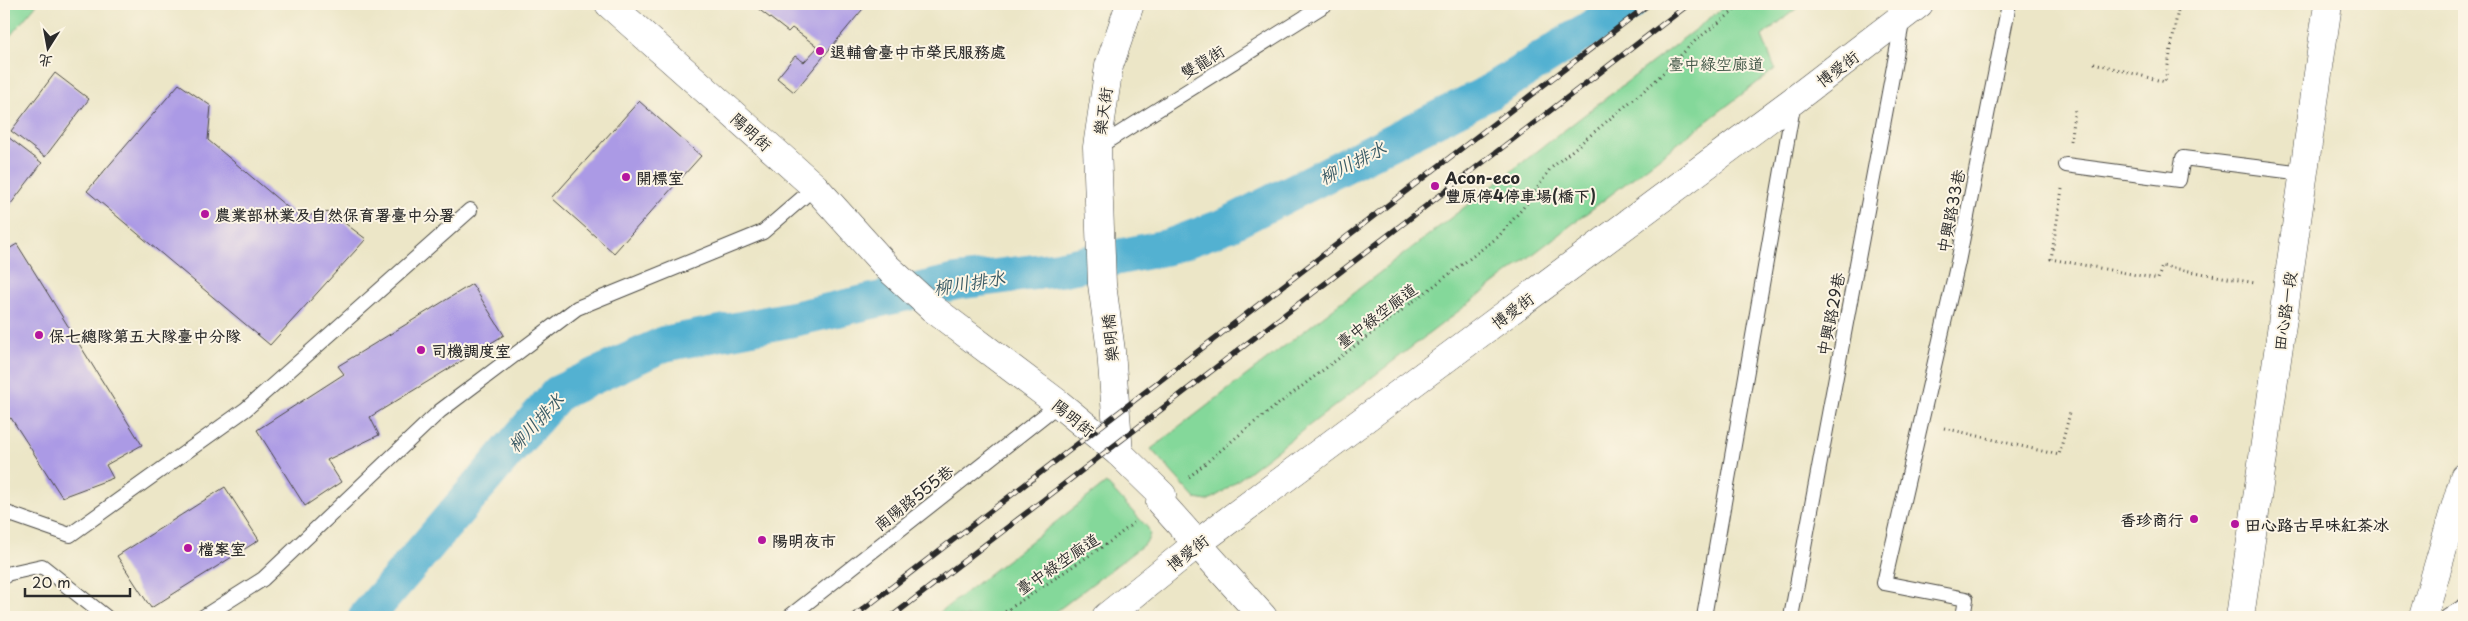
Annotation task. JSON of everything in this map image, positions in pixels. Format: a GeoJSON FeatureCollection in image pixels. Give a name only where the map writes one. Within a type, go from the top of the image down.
{"type":"FeatureCollection","features":[{"type":"Feature","properties":{"kind":"street","name":"陽明街"},"geometry":{"type":"LineString","coordinates":[[609,4],[815,187],[887,267],[932,308],[1059,404],[1119,453],[1162,495],[1160,502],[1263,617]]}},
{"type":"Feature","properties":{"kind":"street","name":"樂天街"},"geometry":{"type":"LineString","coordinates":[[1098,223],[1097,147],[1109,66],[1130,4]]}},
{"type":"Feature","properties":{"kind":"street","name":"田心路一段"},"geometry":{"type":"LineString","coordinates":[[2240,617],[2328,4]]}},
{"type":"Feature","properties":{"kind":"street","name":"博愛街"},"geometry":{"type":"LineString","coordinates":[[1106,617],[1198,543],[1794,100],[1911,10]]}},
{"type":"Feature","properties":{"kind":"street","name":"樂明橋"},"geometry":{"type":"LineString","coordinates":[[1098,223],[1102,284],[1111,351],[1119,453]]}},
{"type":"Feature","properties":{"kind":"street"},"geometry":{"type":"LineString","coordinates":[[2423,617],[2464,477]]}},
{"type":"Feature","properties":{"kind":"lane","name":"雙龍街"},"geometry":{"type":"LineString","coordinates":[[1097,147],[1326,4]]}},
{"type":"Feature","properties":{"kind":"lane","name":"中興路33巷"},"geometry":{"type":"LineString","coordinates":[[1963,617],[1966,600],[1884,584],[1958,262],[2009,4]]}},
{"type":"Feature","properties":{"kind":"lane","name":"中興路29巷"},"geometry":{"type":"LineString","coordinates":[[1791,617],[1911,10]]}},
{"type":"Feature","properties":{"kind":"lane"},"geometry":{"type":"LineString","coordinates":[[1704,617],[1794,100]]}},
{"type":"Feature","properties":{"kind":"lane"},"geometry":{"type":"LineString","coordinates":[[2066,165],[2179,180],[2183,158],[2303,173]]}},
{"type":"Feature","properties":{"kind":"lane"},"geometry":{"type":"LineString","coordinates":[[203,617],[263,579],[440,412],[577,308],[763,232],[815,187]]}},
{"type":"Feature","properties":{"kind":"lane"},"geometry":{"type":"LineString","coordinates":[[4,512],[70,535],[246,409],[470,210]]}},
{"type":"Feature","properties":{"kind":"lane","name":"南陽路555巷"},"geometry":{"type":"LineString","coordinates":[[789,617],[1059,404]]}},
{"type":"Feature","properties":{"kind":"lane"},"geometry":{"type":"LineString","coordinates":[[4,577],[6,574],[42,566],[106,617]]}},
{"type":"Feature","properties":{"kind":"lane"},"geometry":{"type":"LineString","coordinates":[[2447,617],[2464,606]]}},
{"type":"Feature","properties":{"kind":"path","name":"臺中綠空廊道"},"geometry":{"type":"LineString","coordinates":[[997,617],[1111,541],[1251,426],[1498,237],[1528,202],[1550,169],[1654,82],[1696,40],[1744,4]]}},
{"type":"Feature","properties":{"kind":"path"},"geometry":{"type":"LineString","coordinates":[[2094,63],[2165,82],[2179,4]]}},
{"type":"Feature","properties":{"kind":"path"},"geometry":{"type":"LineString","coordinates":[[2051,259],[2158,279],[2162,266],[2287,289]]}},
{"type":"Feature","properties":{"kind":"path"},"geometry":{"type":"LineString","coordinates":[[1921,423],[2059,455],[2070,413]]}},
{"type":"Feature","properties":{"kind":"green space"},"geometry":{"type":"Polygon","coordinates":[[[4,4],[37,4],[4,43],[4,4]]]}},
{"type":"Feature","properties":{"kind":"green space","name":"臺中綠空廊道"},"geometry":{"type":"Polygon","coordinates":[[[1728,4],[1802,4],[1762,36],[1775,69],[1221,493],[1207,501],[1196,499],[1151,449],[1728,4]]]}},
{"type":"Feature","properties":{"kind":"green space"},"geometry":{"type":"Polygon","coordinates":[[[1106,483],[1148,528],[1150,534],[1147,542],[1049,617],[934,617],[1106,483]]]}},
{"type":"Feature","properties":{"kind":"building","name":"退輔會臺中市榮民服務處"},"geometry":{"type":"Polygon","coordinates":[[[752,4],[867,4],[794,92],[777,78],[795,56],[804,62],[818,47],[792,28],[788,32],[752,4]]]}},
{"type":"Feature","properties":{"kind":"building"},"geometry":{"type":"Polygon","coordinates":[[[55,73],[89,99],[45,157],[11,131],[55,73]]]}},
{"type":"Feature","properties":{"kind":"building","name":"農業部林業及自然保育署臺中分署"},"geometry":{"type":"Polygon","coordinates":[[[179,84],[211,106],[208,140],[299,217],[330,212],[366,239],[270,345],[87,191],[179,84]]]}},
{"type":"Feature","properties":{"kind":"building","name":"開標室"},"geometry":{"type":"Polygon","coordinates":[[[639,101],[701,156],[614,253],[552,198],[639,101]]]}},
{"type":"Feature","properties":{"kind":"building"},"geometry":{"type":"Polygon","coordinates":[[[8,137],[42,163],[4,213],[4,143],[8,137]]]}},
{"type":"Feature","properties":{"kind":"building","name":"保七總隊第五大隊臺中分隊"},"geometry":{"type":"Polygon","coordinates":[[[17,244],[142,445],[106,465],[113,478],[62,497],[11,418],[4,422],[4,252],[17,244]]]}},
{"type":"Feature","properties":{"kind":"building"},"geometry":{"type":"Polygon","coordinates":[[[472,284],[504,335],[370,417],[379,435],[327,460],[341,482],[305,506],[257,430],[344,374],[338,366],[472,284]]]}},
{"type":"Feature","properties":{"kind":"building","name":"檔案室"},"geometry":{"type":"Polygon","coordinates":[[[225,487],[259,540],[151,608],[117,556],[225,487]]]}},
{"type":"Feature","properties":{"kind":"waterway","name":"柳川排水"},"geometry":{"type":"LineString","coordinates":[[366,617],[558,393],[664,344],[798,318],[956,282],[1059,269],[1168,247],[1227,225],[1490,92],[1629,4]]}},
{"type":"Feature","properties":{"kind":"railway"},"geometry":{"type":"LineString","coordinates":[[853,617],[1649,4]]}},
{"type":"Feature","properties":{"kind":"railway"},"geometry":{"type":"LineString","coordinates":[[891,617],[1689,4]]}},
{"type":"Feature","properties":{"kind":"place","name":"退輔會臺中市榮民服務處"},"geometry":{"type":"Point","coordinates":[820,51]}},
{"type":"Feature","properties":{"kind":"place","name":"開標室"},"geometry":{"type":"Point","coordinates":[626,177]}},
{"type":"Feature","properties":{"kind":"place","name":"Acon-eco 豐原停4停車場(橋下)"},"geometry":{"type":"Point","coordinates":[1435,186]}},
{"type":"Feature","properties":{"kind":"place","name":"農業部林業及自然保育署臺中分署"},"geometry":{"type":"Point","coordinates":[205,214]}},
{"type":"Feature","properties":{"kind":"place","name":"保七總隊第五大隊臺中分隊"},"geometry":{"type":"Point","coordinates":[39,335]}},
{"type":"Feature","properties":{"kind":"place","name":"司機調度室"},"geometry":{"type":"Point","coordinates":[421,350]}},
{"type":"Feature","properties":{"kind":"place","name":"香珍商行"},"geometry":{"type":"Point","coordinates":[2194,519]}},
{"type":"Feature","properties":{"kind":"place","name":"田心路古早味紅茶冰"},"geometry":{"type":"Point","coordinates":[2235,524]}},
{"type":"Feature","properties":{"kind":"place","name":"陽明夜市"},"geometry":{"type":"Point","coordinates":[762,540]}},
{"type":"Feature","properties":{"kind":"place","name":"檔案室"},"geometry":{"type":"Point","coordinates":[188,548]}}]}
